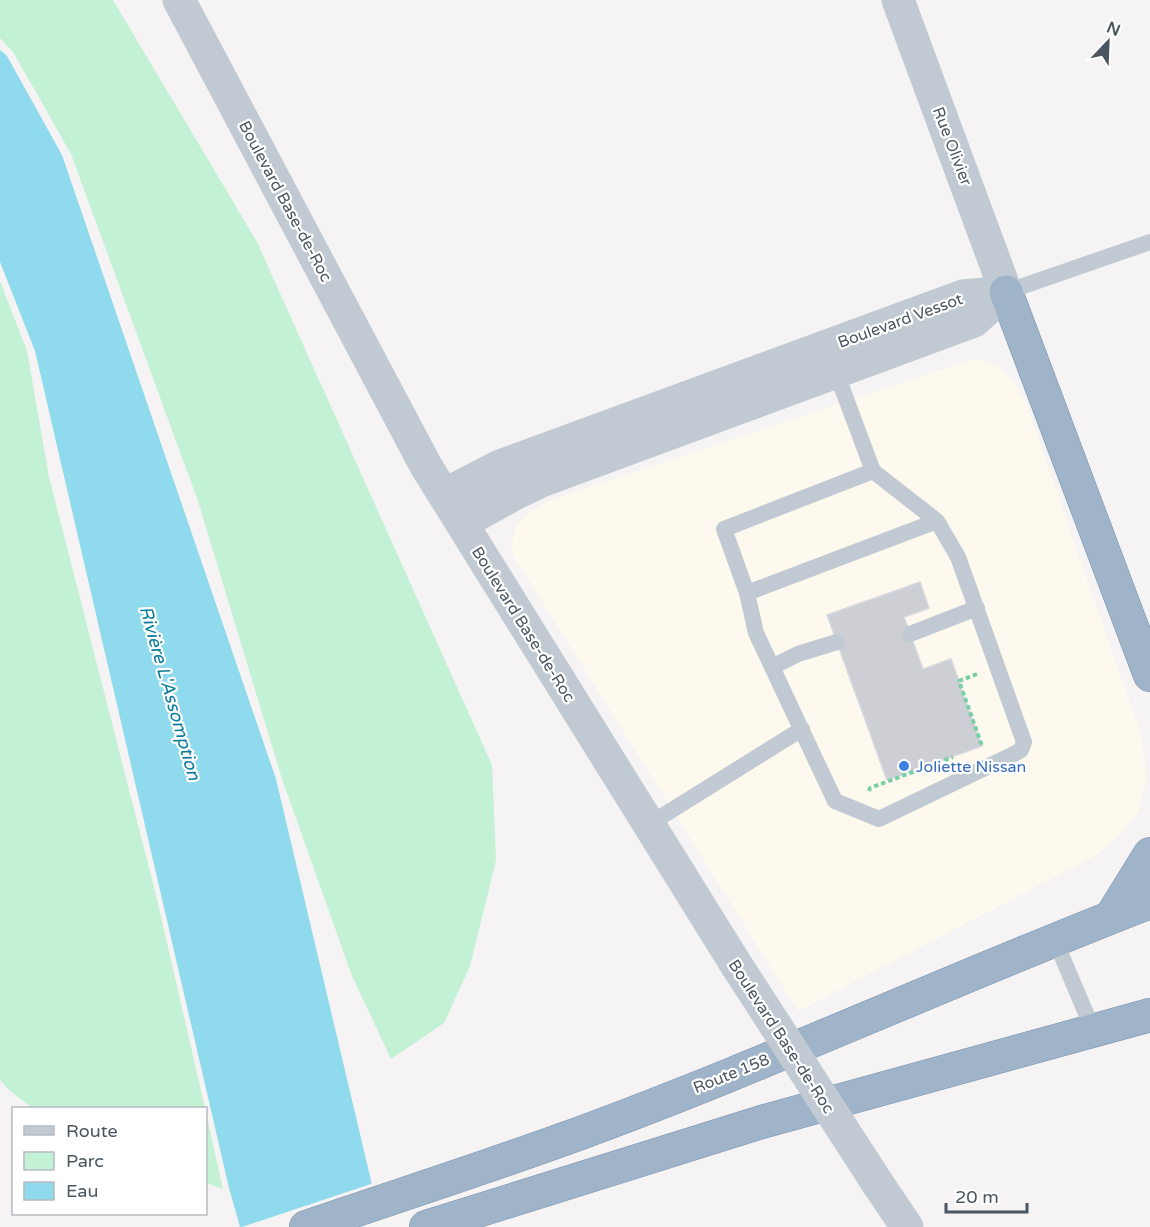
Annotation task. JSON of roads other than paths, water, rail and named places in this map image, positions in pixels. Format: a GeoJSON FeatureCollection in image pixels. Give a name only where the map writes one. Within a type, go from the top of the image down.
{"type":"FeatureCollection","features":[{"type":"Feature","properties":{"kind":"highway"},"geometry":{"type":"LineString","coordinates":[[1006,292],[1150,675]]}},
{"type":"Feature","properties":{"kind":"highway"},"geometry":{"type":"LineString","coordinates":[[1111,917],[1150,854]]}},
{"type":"Feature","properties":{"kind":"highway","name":"Route 158"},"geometry":{"type":"LineString","coordinates":[[306,1227],[565,1139],[1150,902]]}},
{"type":"Feature","properties":{"kind":"highway"},"geometry":{"type":"LineString","coordinates":[[436,1224],[765,1121],[1150,1015]]}},
{"type":"Feature","properties":{"kind":"street","name":"Boulevard Base-de-Roc"},"geometry":{"type":"LineString","coordinates":[[179,0],[392,404],[444,495],[737,966],[907,1227]]}},
{"type":"Feature","properties":{"kind":"street","name":"Rue Olivier"},"geometry":{"type":"LineString","coordinates":[[898,0],[1006,292]]}},
{"type":"Feature","properties":{"kind":"street","name":"Boulevard Vessot"},"geometry":{"type":"LineString","coordinates":[[444,495],[500,466],[963,296],[1006,292]]}},
{"type":"Feature","properties":{"kind":"street","name":"Boulevard Vessot"},"geometry":{"type":"LineString","coordinates":[[462,523],[541,481],[974,321],[1006,292]]}},
{"type":"Feature","properties":{"kind":"lane"},"geometry":{"type":"LineString","coordinates":[[1006,292],[1150,242]]}},
{"type":"Feature","properties":{"kind":"lane"},"geometry":{"type":"LineString","coordinates":[[836,372],[873,471],[937,521],[958,557],[1024,737],[1021,750],[879,819],[835,801],[756,633],[747,593],[724,529],[873,471]]}},
{"type":"Feature","properties":{"kind":"lane"},"geometry":{"type":"LineString","coordinates":[[747,593],[937,521]]}},
{"type":"Feature","properties":{"kind":"lane"},"geometry":{"type":"LineString","coordinates":[[910,634],[977,608]]}},
{"type":"Feature","properties":{"kind":"lane"},"geometry":{"type":"LineString","coordinates":[[772,667],[798,654],[837,642]]}},
{"type":"Feature","properties":{"kind":"lane"},"geometry":{"type":"LineString","coordinates":[[648,825],[802,729]]}},
{"type":"Feature","properties":{"kind":"lane"},"geometry":{"type":"LineString","coordinates":[[1055,940],[1093,1030]]}},
{"type":"Feature","properties":{"kind":"water","name":"Rivière L'Assomption"},"geometry":{"type":"Polygon","coordinates":[[[0,50],[7,56],[62,155],[276,779],[382,1227],[240,1227],[229,1188],[35,351],[0,262],[0,50]]]}},
{"type":"Feature","properties":{"kind":"place","name":"Joliette Nissan"},"geometry":{"type":"Point","coordinates":[904,766]}}]}
